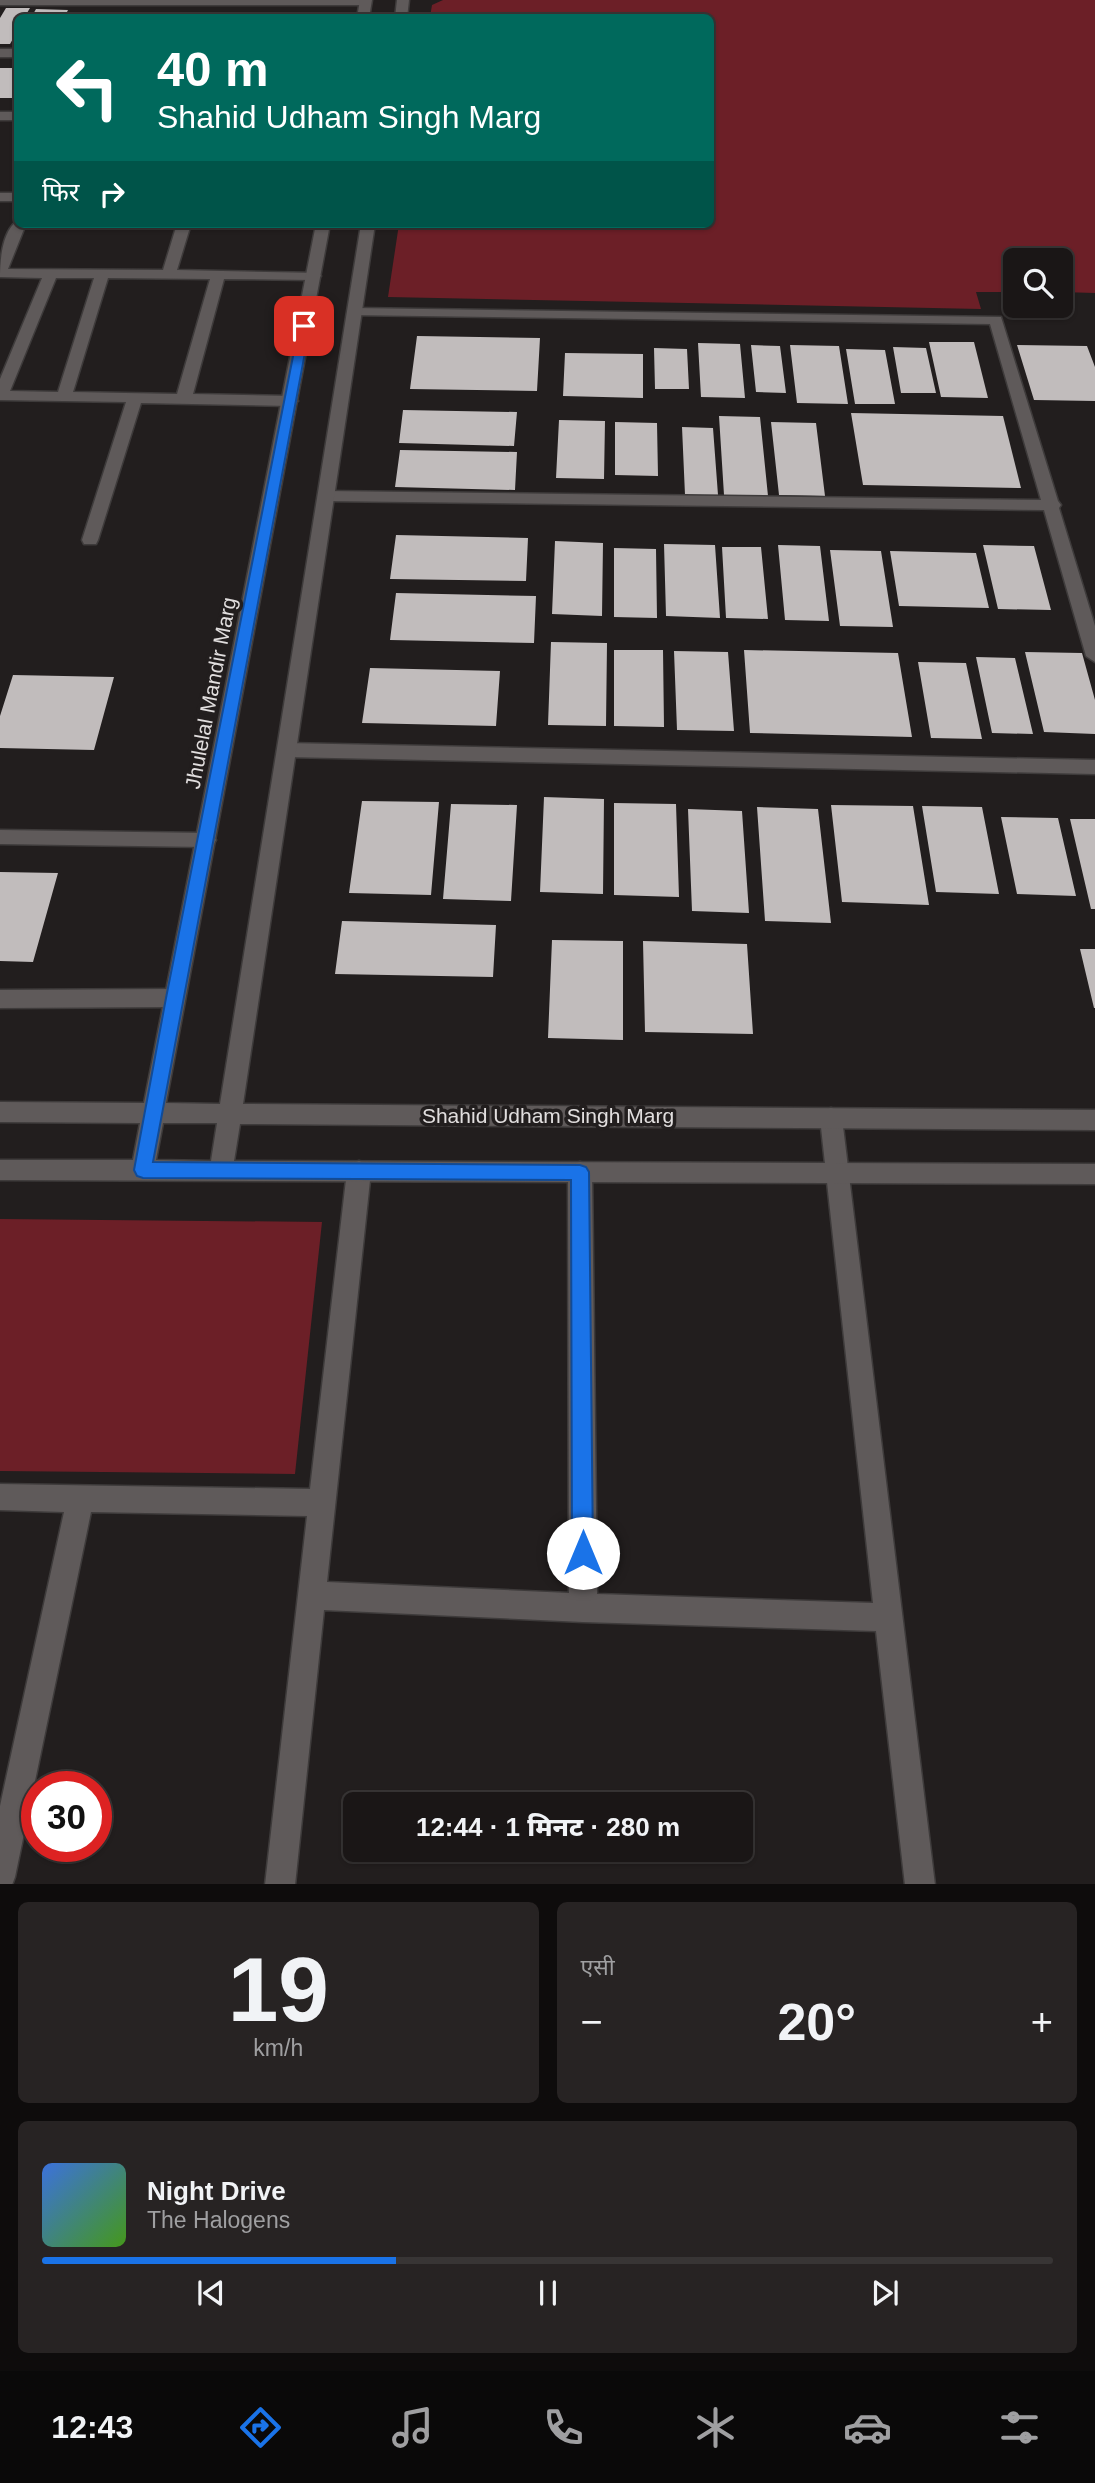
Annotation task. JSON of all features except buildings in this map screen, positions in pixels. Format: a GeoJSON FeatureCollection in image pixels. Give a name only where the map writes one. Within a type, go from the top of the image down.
{"type":"FeatureCollection","features":[{"type":"Feature","properties":{"kind":"street"},"geometry":{"type":"LineString","coordinates":[[0,2],[366,1]]}},
{"type":"Feature","properties":{"kind":"street"},"geometry":{"type":"LineString","coordinates":[[17,228],[0,273],[314,276]]}},
{"type":"Feature","properties":{"kind":"street"},"geometry":{"type":"LineString","coordinates":[[169,275],[183,228]]}},
{"type":"Feature","properties":{"kind":"street","name":"Jhulelal Mandir Marg"},"geometry":{"type":"LineString","coordinates":[[143,1170],[322,228]]}},
{"type":"Feature","properties":{"kind":"street"},"geometry":{"type":"LineString","coordinates":[[221,1170],[368,228]]}},
{"type":"Feature","properties":{"kind":"street"},"geometry":{"type":"LineString","coordinates":[[51,274],[0,395],[290,401]]}},
{"type":"Feature","properties":{"kind":"street"},"geometry":{"type":"LineString","coordinates":[[64,396],[102,274]]}},
{"type":"Feature","properties":{"kind":"street"},"geometry":{"type":"LineString","coordinates":[[184,398],[218,275]]}},
{"type":"Feature","properties":{"kind":"street"},"geometry":{"type":"LineString","coordinates":[[355,312],[996,320],[1095,656]]}},
{"type":"Feature","properties":{"kind":"street"},"geometry":{"type":"LineString","coordinates":[[90,540],[135,397]]}},
{"type":"Feature","properties":{"kind":"street"},"geometry":{"type":"LineString","coordinates":[[326,496],[1052,505]]}},
{"type":"Feature","properties":{"kind":"street"},"geometry":{"type":"LineString","coordinates":[[287,750],[1095,767]]}},
{"type":"Feature","properties":{"kind":"street"},"geometry":{"type":"LineString","coordinates":[[0,837],[206,840]]}},
{"type":"Feature","properties":{"kind":"street"},"geometry":{"type":"LineString","coordinates":[[0,999],[174,998]]}},
{"type":"Feature","properties":{"kind":"street","name":"Shahid Udham Singh Marg"},"geometry":{"type":"LineString","coordinates":[[0,1112],[1095,1120]]}},
{"type":"Feature","properties":{"kind":"street"},"geometry":{"type":"LineString","coordinates":[[831,1118],[920,1884]]}},
{"type":"Feature","properties":{"kind":"street"},"geometry":{"type":"LineString","coordinates":[[0,1170],[1095,1174]]}},
{"type":"Feature","properties":{"kind":"street"},"geometry":{"type":"LineString","coordinates":[[280,1884],[359,1171]]}},
{"type":"Feature","properties":{"kind":"street"},"geometry":{"type":"LineString","coordinates":[[580,1172],[583,1608]]}},
{"type":"Feature","properties":{"kind":"street"},"geometry":{"type":"LineString","coordinates":[[0,1497],[323,1503]]}},
{"type":"Feature","properties":{"kind":"street"},"geometry":{"type":"LineString","coordinates":[[0,1877],[80,1498]]}},
{"type":"Feature","properties":{"kind":"street"},"geometry":{"type":"LineString","coordinates":[[312,1595],[583,1608],[890,1617]]}},
{"type":"Feature","properties":{"kind":"shaded area"},"geometry":{"type":"Polygon","coordinates":[[[443,0],[1095,0],[1095,293],[1073,292],[1073,248],[1003,248],[1003,292],[976,292],[981,309],[388,297],[398,228],[714,228],[714,14],[430,14],[432,5],[443,0]]]}},
{"type":"Feature","properties":{"kind":"shaded area"},"geometry":{"type":"Polygon","coordinates":[[[0,1219],[322,1222],[295,1474],[0,1471],[0,1219]]]}},
{"type":"Feature","properties":{"kind":"route"},"geometry":{"type":"LineString","coordinates":[[304,326],[143,1170],[580,1172],[583,1553]]}}]}
